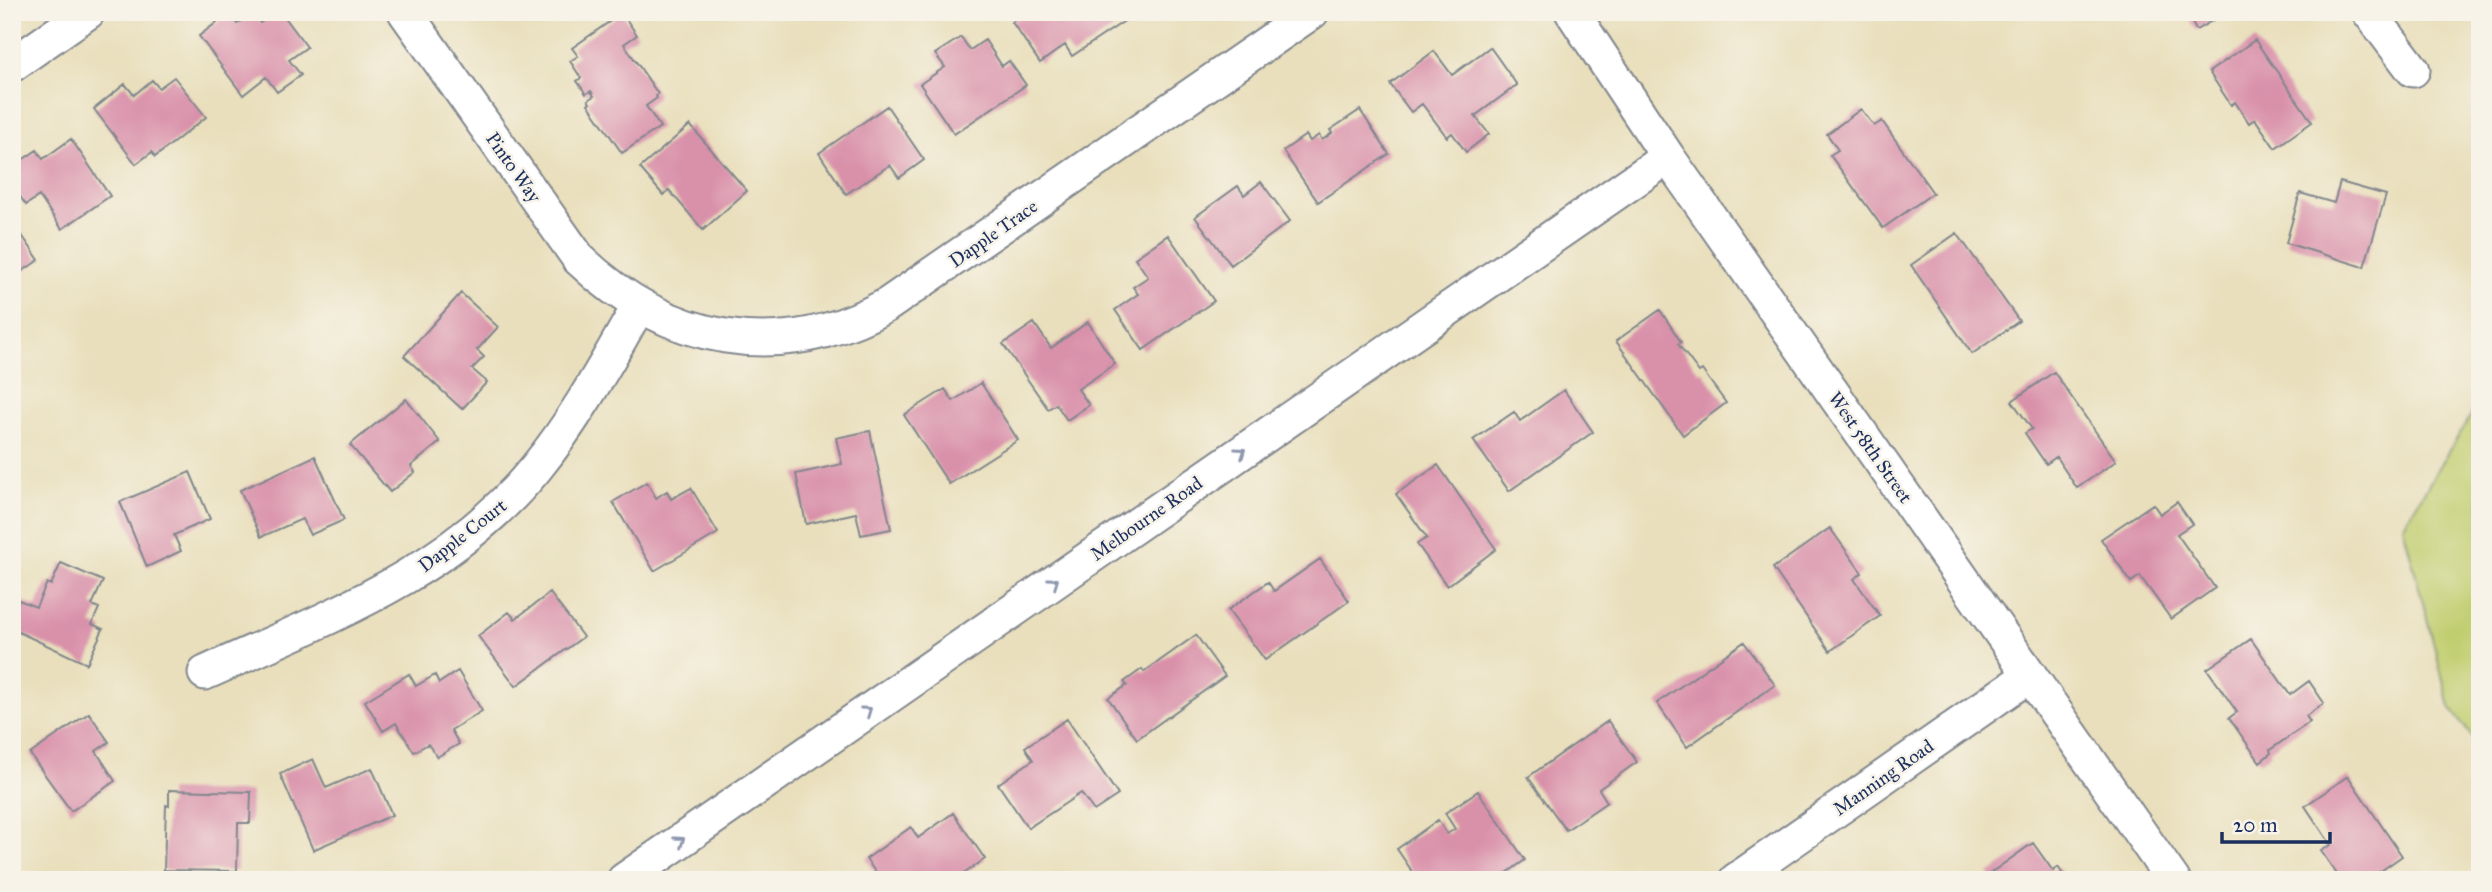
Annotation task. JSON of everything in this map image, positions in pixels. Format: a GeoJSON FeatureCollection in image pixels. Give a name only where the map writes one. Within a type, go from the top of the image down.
{"type":"FeatureCollection","features":[{"type":"Feature","properties":{"kind":"street"},"geometry":{"type":"LineString","coordinates":[[12,65],[88,12]]}},
{"type":"Feature","properties":{"kind":"street","name":"Pinto Way"},"geometry":{"type":"LineString","coordinates":[[405,12],[579,259],[611,289],[639,306]]}},
{"type":"Feature","properties":{"kind":"street","name":"Dapple Trace"},"geometry":{"type":"LineString","coordinates":[[639,306],[669,322],[702,332],[771,339],[824,331],[873,313],[904,295],[1312,12]]}},
{"type":"Feature","properties":{"kind":"street","name":"West 58th Street"},"geometry":{"type":"LineString","coordinates":[[1572,12],[1668,157],[2173,880]]}},
{"type":"Feature","properties":{"kind":"street"},"geometry":{"type":"LineString","coordinates":[[2369,12],[2413,70]]}},
{"type":"Feature","properties":{"kind":"street","name":"Melbourne Road"},"geometry":{"type":"LineString","coordinates":[[624,880],[1668,157]]}},
{"type":"Feature","properties":{"kind":"street","name":"Dapple Court"},"geometry":{"type":"LineString","coordinates":[[205,673],[407,578],[490,517],[525,481],[557,441],[639,306]]}},
{"type":"Feature","properties":{"kind":"street","name":"Manning Road"},"geometry":{"type":"LineString","coordinates":[[1736,880],[2030,675]]}},
{"type":"Feature","properties":{"kind":"green space"},"geometry":{"type":"Polygon","coordinates":[[[2480,401],[2480,748],[2450,707],[2403,526],[2480,401]]]}},
{"type":"Feature","properties":{"kind":"building"},"geometry":{"type":"Polygon","coordinates":[[[252,12],[260,23],[275,12],[281,12],[307,47],[289,60],[301,75],[277,92],[266,77],[243,95],[199,36],[229,13],[237,24],[252,12]]]}},
{"type":"Feature","properties":{"kind":"building"},"geometry":{"type":"Polygon","coordinates":[[[1027,12],[1121,12],[1126,20],[1072,56],[1065,45],[1040,63],[1012,22],[1027,12]]]}},
{"type":"Feature","properties":{"kind":"building"},"geometry":{"type":"Polygon","coordinates":[[[2186,12],[2227,12],[2196,30],[2186,12]]]}},
{"type":"Feature","properties":{"kind":"building"},"geometry":{"type":"Polygon","coordinates":[[[622,13],[637,35],[624,44],[658,94],[657,98],[646,106],[660,127],[622,153],[588,104],[588,100],[594,96],[591,91],[586,94],[577,81],[581,78],[570,61],[578,56],[572,48],[622,13]]]}},
{"type":"Feature","properties":{"kind":"building"},"geometry":{"type":"Polygon","coordinates":[[[961,37],[970,50],[985,40],[1002,66],[1009,61],[1026,85],[954,134],[920,84],[945,67],[935,54],[961,37]]]}},
{"type":"Feature","properties":{"kind":"building"},"geometry":{"type":"Polygon","coordinates":[[[2255,40],[2312,122],[2275,148],[2255,119],[2249,123],[2235,102],[2231,105],[2209,72],[2255,40]]]}},
{"type":"Feature","properties":{"kind":"building"},"geometry":{"type":"Polygon","coordinates":[[[1490,47],[1517,85],[1475,116],[1489,134],[1466,152],[1452,133],[1447,137],[1422,104],[1411,112],[1390,84],[1434,51],[1452,75],[1490,47]]]}},
{"type":"Feature","properties":{"kind":"building"},"geometry":{"type":"Polygon","coordinates":[[[174,77],[206,117],[155,157],[152,152],[136,164],[94,109],[125,84],[134,95],[152,80],[159,88],[174,77]]]}},
{"type":"Feature","properties":{"kind":"building"},"geometry":{"type":"Polygon","coordinates":[[[887,106],[924,160],[899,178],[890,165],[846,194],[819,153],[887,106]]]}},
{"type":"Feature","properties":{"kind":"building"},"geometry":{"type":"Polygon","coordinates":[[[1861,109],[1874,126],[1882,121],[1933,193],[1883,228],[1830,155],[1838,150],[1827,134],[1861,109]]]}},
{"type":"Feature","properties":{"kind":"building"},"geometry":{"type":"Polygon","coordinates":[[[1360,110],[1389,154],[1318,202],[1283,151],[1306,135],[1310,141],[1319,135],[1322,140],[1332,133],[1330,130],[1360,110]]]}},
{"type":"Feature","properties":{"kind":"building"},"geometry":{"type":"Polygon","coordinates":[[[690,125],[747,191],[703,230],[669,190],[663,195],[640,168],[690,125]]]}},
{"type":"Feature","properties":{"kind":"building"},"geometry":{"type":"Polygon","coordinates":[[[71,139],[110,196],[62,229],[39,196],[26,205],[12,185],[12,167],[37,150],[43,159],[71,139]]]}},
{"type":"Feature","properties":{"kind":"building"},"geometry":{"type":"Polygon","coordinates":[[[1261,182],[1290,221],[1231,265],[1195,217],[1238,186],[1244,195],[1261,182]]]}},
{"type":"Feature","properties":{"kind":"building"},"geometry":{"type":"Polygon","coordinates":[[[2340,182],[2386,195],[2364,267],[2286,243],[2300,193],[2334,203],[2340,182]]]}},
{"type":"Feature","properties":{"kind":"building"},"geometry":{"type":"Polygon","coordinates":[[[12,221],[39,260],[12,278],[12,221]]]}},
{"type":"Feature","properties":{"kind":"building"},"geometry":{"type":"Polygon","coordinates":[[[1957,233],[2019,321],[1972,354],[1911,265],[1957,233]]]}},
{"type":"Feature","properties":{"kind":"building"},"geometry":{"type":"Polygon","coordinates":[[[1168,235],[1214,301],[1143,350],[1115,310],[1138,294],[1133,287],[1148,277],[1135,258],[1168,235]]]}},
{"type":"Feature","properties":{"kind":"building"},"geometry":{"type":"Polygon","coordinates":[[[461,293],[498,327],[477,350],[484,357],[472,369],[487,382],[462,409],[404,356],[461,293]]]}},
{"type":"Feature","properties":{"kind":"building"},"geometry":{"type":"Polygon","coordinates":[[[1660,310],[1681,342],[1678,344],[1699,372],[1702,370],[1726,403],[1683,435],[1616,341],[1660,310]]]}},
{"type":"Feature","properties":{"kind":"building"},"geometry":{"type":"Polygon","coordinates":[[[1088,322],[1115,364],[1078,389],[1089,405],[1067,420],[1056,404],[1048,409],[1003,344],[1034,323],[1051,348],[1088,322]]]}},
{"type":"Feature","properties":{"kind":"building"},"geometry":{"type":"Polygon","coordinates":[[[2054,372],[2116,461],[2077,488],[2056,457],[2046,464],[2025,433],[2032,429],[2012,401],[2054,372]]]}},
{"type":"Feature","properties":{"kind":"building"},"geometry":{"type":"Polygon","coordinates":[[[981,383],[1018,440],[949,484],[904,415],[945,389],[953,401],[981,383]]]}},
{"type":"Feature","properties":{"kind":"building"},"geometry":{"type":"Polygon","coordinates":[[[1564,390],[1593,432],[1509,491],[1473,440],[1514,412],[1520,421],[1564,390]]]}},
{"type":"Feature","properties":{"kind":"building"},"geometry":{"type":"Polygon","coordinates":[[[406,399],[440,442],[411,466],[415,472],[390,492],[350,445],[406,399]]]}},
{"type":"Feature","properties":{"kind":"building"},"geometry":{"type":"Polygon","coordinates":[[[870,431],[891,529],[861,535],[856,513],[806,524],[796,474],[842,464],[836,438],[870,431]]]}},
{"type":"Feature","properties":{"kind":"building"},"geometry":{"type":"Polygon","coordinates":[[[315,456],[344,520],[310,535],[302,519],[261,537],[240,490],[315,456]]]}},
{"type":"Feature","properties":{"kind":"building"},"geometry":{"type":"Polygon","coordinates":[[[1438,465],[1496,549],[1447,586],[1417,544],[1427,538],[1396,494],[1438,465]]]}},
{"type":"Feature","properties":{"kind":"building"},"geometry":{"type":"Polygon","coordinates":[[[190,472],[210,519],[174,535],[181,551],[147,567],[120,502],[190,472]]]}},
{"type":"Feature","properties":{"kind":"building"},"geometry":{"type":"Polygon","coordinates":[[[647,482],[656,498],[667,491],[671,499],[691,488],[718,533],[654,571],[613,502],[647,482]]]}},
{"type":"Feature","properties":{"kind":"building"},"geometry":{"type":"Polygon","coordinates":[[[2177,502],[2192,524],[2177,534],[2215,588],[2171,619],[2140,576],[2131,582],[2101,539],[2153,504],[2160,514],[2177,502]]]}},
{"type":"Feature","properties":{"kind":"building"},"geometry":{"type":"Polygon","coordinates":[[[1830,528],[1862,573],[1854,579],[1880,616],[1830,651],[1773,568],[1830,528]]]}},
{"type":"Feature","properties":{"kind":"building"},"geometry":{"type":"Polygon","coordinates":[[[1320,559],[1349,601],[1265,660],[1228,610],[1268,582],[1274,591],[1320,559]]]}},
{"type":"Feature","properties":{"kind":"building"},"geometry":{"type":"Polygon","coordinates":[[[61,563],[103,581],[92,605],[99,608],[92,624],[103,629],[87,664],[12,629],[12,614],[19,600],[36,607],[47,583],[51,585],[61,563]]]}},
{"type":"Feature","properties":{"kind":"building"},"geometry":{"type":"Polygon","coordinates":[[[550,593],[583,637],[516,686],[478,636],[509,612],[515,619],[550,593]]]}},
{"type":"Feature","properties":{"kind":"building"},"geometry":{"type":"Polygon","coordinates":[[[1196,635],[1225,676],[1137,739],[1108,698],[1127,685],[1124,682],[1142,669],[1144,672],[1196,635]]]}},
{"type":"Feature","properties":{"kind":"building"},"geometry":{"type":"Polygon","coordinates":[[[2251,639],[2290,695],[2309,681],[2324,703],[2306,716],[2310,722],[2270,750],[2271,753],[2260,762],[2229,718],[2237,712],[2207,669],[2251,639]]]}},
{"type":"Feature","properties":{"kind":"building"},"geometry":{"type":"Polygon","coordinates":[[[1744,642],[1775,685],[1687,747],[1657,703],[1744,642]]]}},
{"type":"Feature","properties":{"kind":"building"},"geometry":{"type":"Polygon","coordinates":[[[458,671],[482,711],[451,730],[459,744],[437,757],[428,744],[414,752],[396,723],[383,731],[365,701],[409,674],[416,686],[435,675],[439,683],[458,671]]]}},
{"type":"Feature","properties":{"kind":"building"},"geometry":{"type":"Polygon","coordinates":[[[89,713],[109,742],[96,751],[115,781],[71,811],[30,754],[89,713]]]}},
{"type":"Feature","properties":{"kind":"building"},"geometry":{"type":"Polygon","coordinates":[[[1067,719],[1118,795],[1094,811],[1081,793],[1028,828],[998,784],[1033,760],[1025,747],[1067,719]]]}},
{"type":"Feature","properties":{"kind":"building"},"geometry":{"type":"Polygon","coordinates":[[[1608,721],[1637,762],[1599,789],[1607,802],[1566,830],[1528,777],[1608,721]]]}},
{"type":"Feature","properties":{"kind":"building"},"geometry":{"type":"Polygon","coordinates":[[[313,759],[326,788],[372,768],[392,815],[313,850],[280,774],[313,759]]]}},
{"type":"Feature","properties":{"kind":"building"},"geometry":{"type":"Polygon","coordinates":[[[2348,776],[2402,856],[2368,880],[2341,880],[2321,851],[2331,845],[2305,806],[2348,776]]]}},
{"type":"Feature","properties":{"kind":"building"},"geometry":{"type":"Polygon","coordinates":[[[169,790],[251,792],[250,823],[238,823],[237,871],[164,870],[169,790]]]}},
{"type":"Feature","properties":{"kind":"building"},"geometry":{"type":"Polygon","coordinates":[[[1478,791],[1525,860],[1497,880],[1418,880],[1397,849],[1438,820],[1447,834],[1455,829],[1445,813],[1478,791]]]}},
{"type":"Feature","properties":{"kind":"building"},"geometry":{"type":"Polygon","coordinates":[[[953,813],[985,859],[955,880],[881,880],[866,859],[911,827],[918,838],[953,813]]]}},
{"type":"Feature","properties":{"kind":"building"},"geometry":{"type":"Polygon","coordinates":[[[2033,843],[2053,871],[2058,867],[2067,880],[1993,880],[1989,874],[2033,843]]]}}]}
